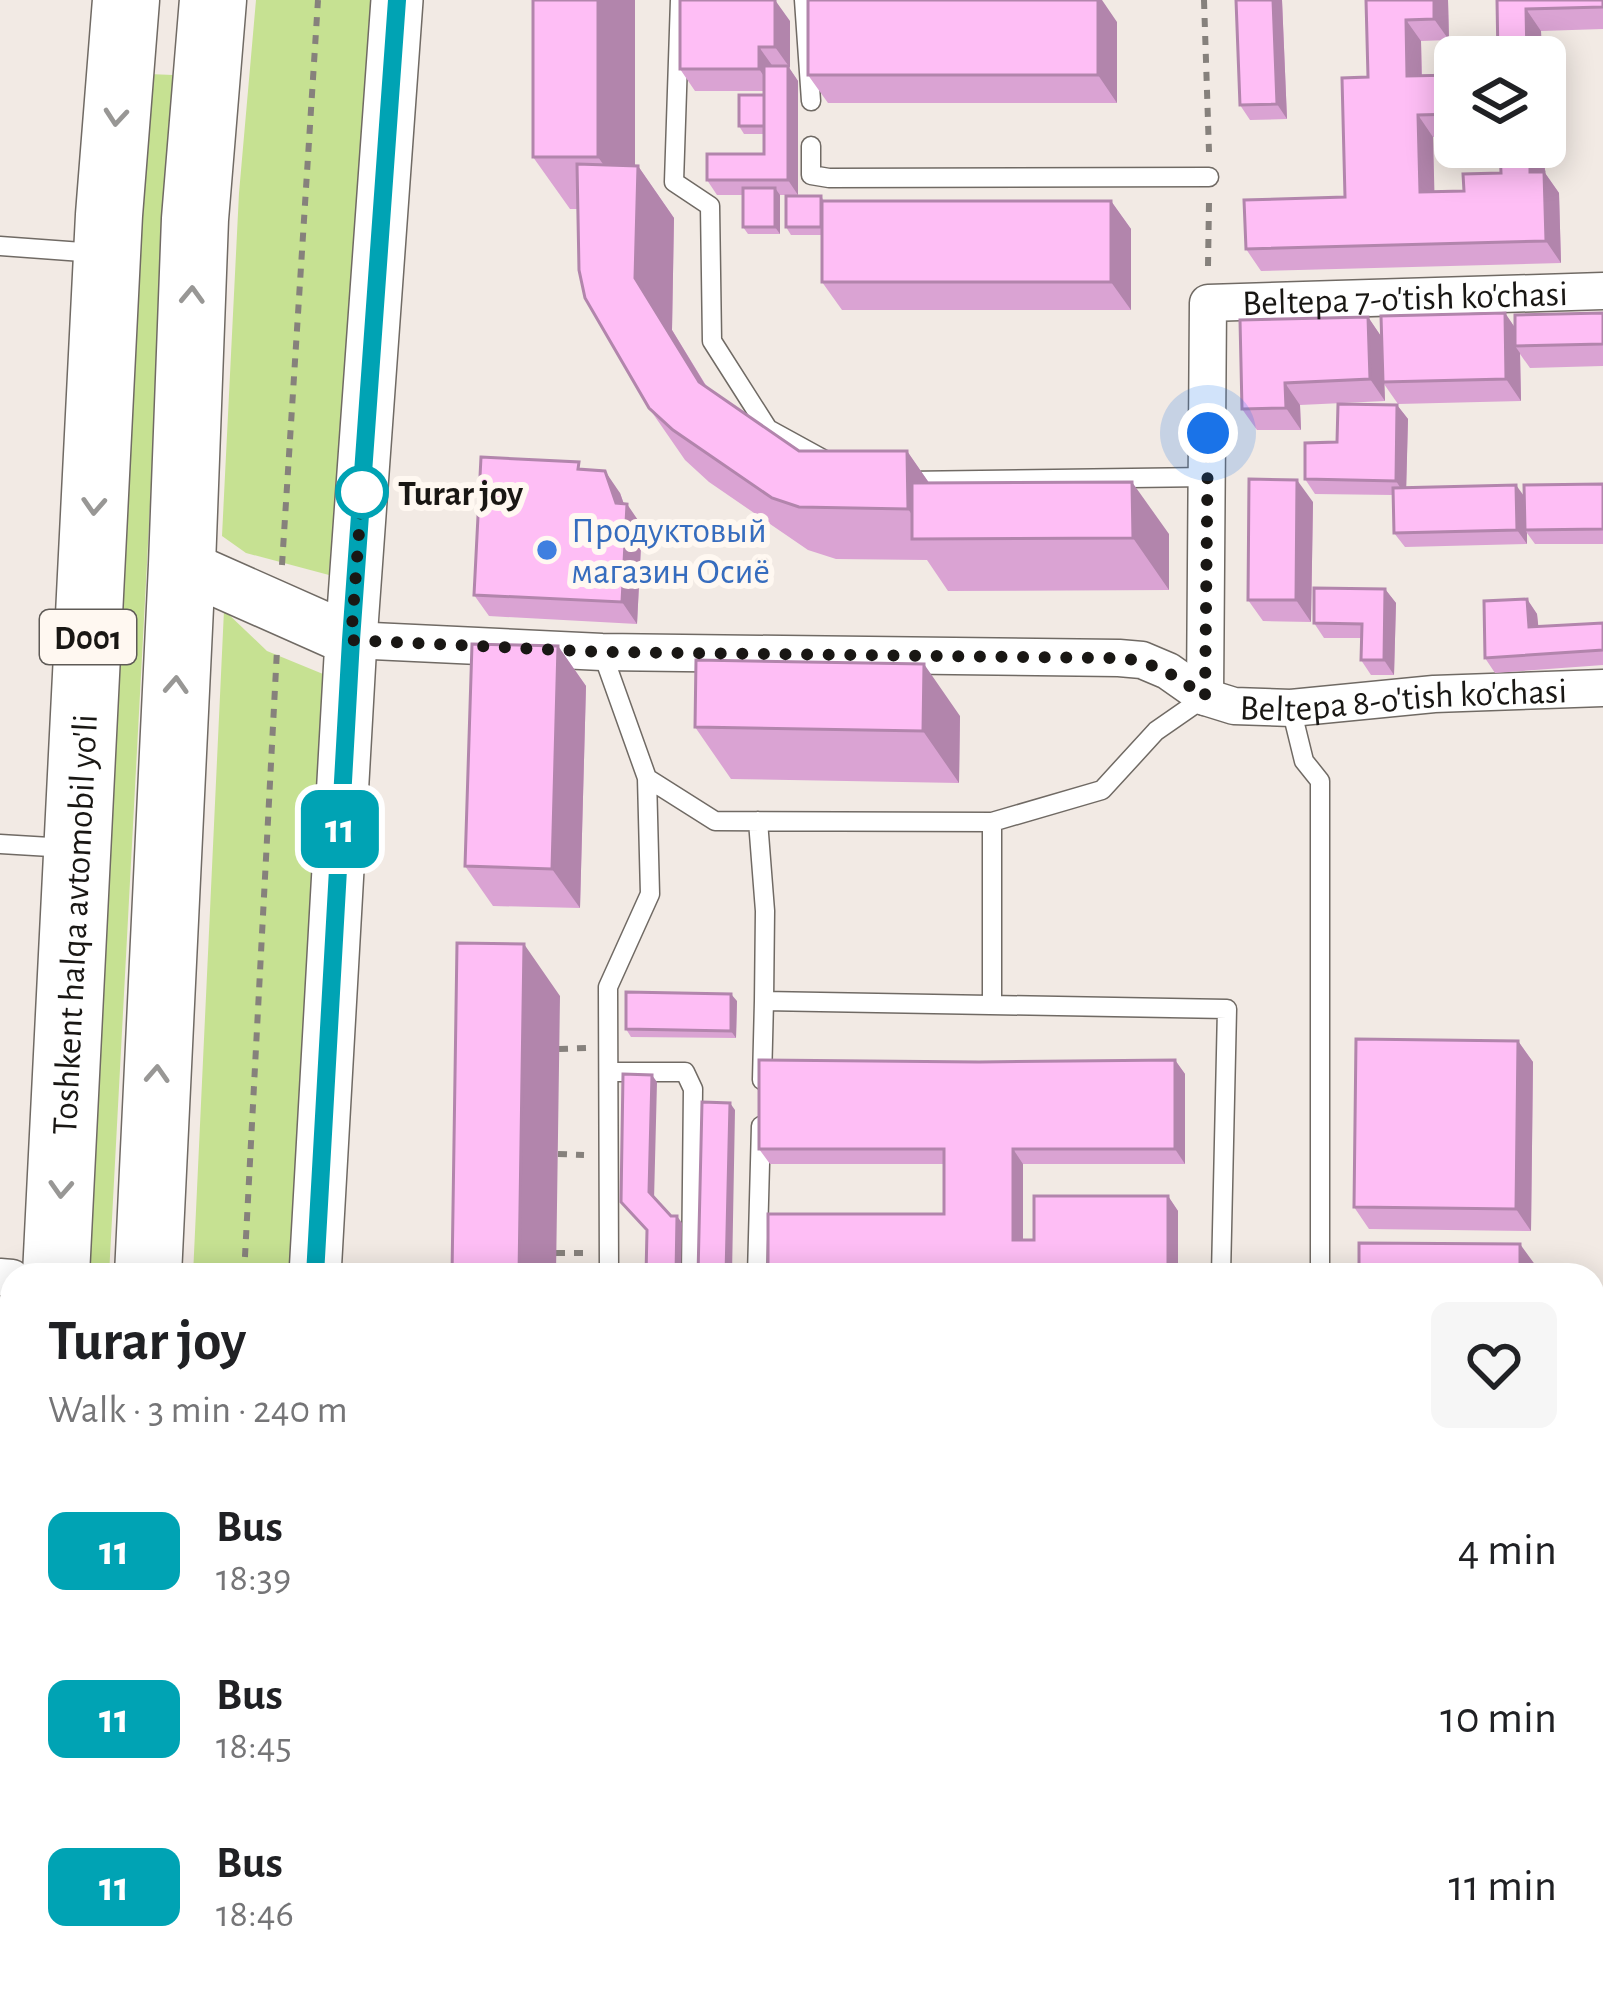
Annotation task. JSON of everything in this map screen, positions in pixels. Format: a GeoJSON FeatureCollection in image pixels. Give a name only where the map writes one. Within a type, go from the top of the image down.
{"type":"FeatureCollection","features":[{"type":"Feature","properties":{"kind":"highway"},"geometry":{"type":"LineString","coordinates":[[124,21],[131,29],[142,20],[166,13],[191,26],[211,24]]}},
{"type":"Feature","properties":{"kind":"highway","name":"Toshkent halqa avtomobil yo'li"},"geometry":{"type":"LineString","coordinates":[[57,1263],[107,254],[124,21]]}},
{"type":"Feature","properties":{"kind":"highway","name":"D001"},"geometry":{"type":"LineString","coordinates":[[149,1263],[195,219],[211,24]]}},
{"type":"Feature","properties":{"kind":"street"},"geometry":{"type":"LineString","coordinates":[[316,1263],[351,640],[397,0]]}},
{"type":"Feature","properties":{"kind":"street","name":"Beltepa 7-o'tish ko'chasi"},"geometry":{"type":"LineString","coordinates":[[1208,477],[1208,303],[1603,291]]}},
{"type":"Feature","properties":{"kind":"street"},"geometry":{"type":"LineString","coordinates":[[1205,697],[1208,477]]}},
{"type":"Feature","properties":{"kind":"street"},"geometry":{"type":"LineString","coordinates":[[182,565],[351,640]]}},
{"type":"Feature","properties":{"kind":"street","name":"Beltepa 8-o'tish ko'chasi"},"geometry":{"type":"LineString","coordinates":[[351,640],[602,652],[1119,658],[1142,660],[1168,671],[1205,697],[1234,706],[1291,708],[1434,694],[1603,688]]}},
{"type":"Feature","properties":{"kind":"lane"},"geometry":{"type":"LineString","coordinates":[[680,0],[674,182],[710,206],[712,341],[768,429],[845,471]]}},
{"type":"Feature","properties":{"kind":"lane"},"geometry":{"type":"LineString","coordinates":[[804,0],[811,101]]}},
{"type":"Feature","properties":{"kind":"lane"},"geometry":{"type":"LineString","coordinates":[[812,146],[812,176],[830,178],[1209,177]]}},
{"type":"Feature","properties":{"kind":"lane"},"geometry":{"type":"LineString","coordinates":[[0,245],[107,254]]}},
{"type":"Feature","properties":{"kind":"lane"},"geometry":{"type":"LineString","coordinates":[[887,481],[1208,477]]}},
{"type":"Feature","properties":{"kind":"lane"},"geometry":{"type":"LineString","coordinates":[[602,652],[647,778],[650,895],[608,987],[609,1263]]}},
{"type":"Feature","properties":{"kind":"lane"},"geometry":{"type":"LineString","coordinates":[[647,778],[715,821],[992,822],[1102,790],[1156,731],[1205,697]]}},
{"type":"Feature","properties":{"kind":"lane"},"geometry":{"type":"LineString","coordinates":[[1291,708],[1304,760],[1320,781],[1320,1263]]}},
{"type":"Feature","properties":{"kind":"lane"},"geometry":{"type":"LineString","coordinates":[[758,821],[765,911],[762,1092]]}},
{"type":"Feature","properties":{"kind":"lane"},"geometry":{"type":"LineString","coordinates":[[992,822],[992,1005]]}},
{"type":"Feature","properties":{"kind":"lane"},"geometry":{"type":"LineString","coordinates":[[0,844],[78,848]]}},
{"type":"Feature","properties":{"kind":"lane"},"geometry":{"type":"LineString","coordinates":[[764,1001],[1227,1010],[1221,1263]]}},
{"type":"Feature","properties":{"kind":"lane"},"geometry":{"type":"LineString","coordinates":[[609,1072],[685,1072],[693,1088],[691,1263]]}},
{"type":"Feature","properties":{"kind":"lane"},"geometry":{"type":"LineString","coordinates":[[758,1263],[761,1115]]}},
{"type":"Feature","properties":{"kind":"path"},"geometry":{"type":"LineString","coordinates":[[282,563],[318,0]]}},
{"type":"Feature","properties":{"kind":"path"},"geometry":{"type":"LineString","coordinates":[[245,1263],[276,655]]}},
{"type":"Feature","properties":{"kind":"green space"},"geometry":{"type":"Polygon","coordinates":[[[256,0],[373,0],[329,575],[246,553],[222,536],[239,193],[256,0]]]}},
{"type":"Feature","properties":{"kind":"green space"},"geometry":{"type":"Polygon","coordinates":[[[149,74],[173,75],[110,1263],[86,1263],[149,74]]]}},
{"type":"Feature","properties":{"kind":"green space"},"geometry":{"type":"Polygon","coordinates":[[[224,610],[267,651],[323,674],[293,1263],[194,1263],[224,610]]]}},
{"type":"Feature","properties":{"kind":"building"},"geometry":{"type":"Polygon","coordinates":[[[533,0],[598,0],[598,157],[533,157],[533,0]]]}},
{"type":"Feature","properties":{"kind":"building"},"geometry":{"type":"Polygon","coordinates":[[[680,0],[775,0],[775,47],[759,47],[759,69],[680,69],[680,0]]]}},
{"type":"Feature","properties":{"kind":"building"},"geometry":{"type":"Polygon","coordinates":[[[808,0],[1098,0],[1098,75],[808,75],[808,0]]]}},
{"type":"Feature","properties":{"kind":"building"},"geometry":{"type":"Polygon","coordinates":[[[1236,0],[1273,0],[1277,104],[1240,105],[1236,0]]]}},
{"type":"Feature","properties":{"kind":"building"},"geometry":{"type":"Polygon","coordinates":[[[1366,0],[1434,0],[1434,19],[1406,20],[1407,76],[1434,75],[1434,115],[1418,115],[1420,192],[1464,191],[1463,174],[1501,173],[1501,168],[1544,172],[1546,241],[1246,249],[1244,200],[1345,197],[1342,78],[1368,77],[1366,0]]]}},
{"type":"Feature","properties":{"kind":"building"},"geometry":{"type":"Polygon","coordinates":[[[1497,0],[1603,0],[1603,7],[1526,9],[1527,36],[1498,36],[1497,0]]]}},
{"type":"Feature","properties":{"kind":"building"},"geometry":{"type":"Polygon","coordinates":[[[764,66],[788,66],[788,180],[707,180],[707,154],[764,154],[764,66]]]}},
{"type":"Feature","properties":{"kind":"building"},"geometry":{"type":"Polygon","coordinates":[[[739,95],[764,95],[764,126],[739,126],[739,95]]]}},
{"type":"Feature","properties":{"kind":"building"},"geometry":{"type":"Polygon","coordinates":[[[577,164],[638,166],[635,278],[699,382],[799,451],[907,451],[908,509],[799,507],[772,498],[649,408],[585,298],[579,270],[577,164]]]}},
{"type":"Feature","properties":{"kind":"building"},"geometry":{"type":"Polygon","coordinates":[[[743,188],[775,188],[775,227],[743,227],[743,188]]]}},
{"type":"Feature","properties":{"kind":"building"},"geometry":{"type":"Polygon","coordinates":[[[786,196],[821,196],[821,227],[786,227],[786,196]]]}},
{"type":"Feature","properties":{"kind":"building"},"geometry":{"type":"Polygon","coordinates":[[[822,201],[1111,201],[1111,282],[822,282],[822,201]]]}},
{"type":"Feature","properties":{"kind":"building"},"geometry":{"type":"Polygon","coordinates":[[[1505,313],[1506,379],[1383,382],[1381,316],[1505,313]]]}},
{"type":"Feature","properties":{"kind":"building"},"geometry":{"type":"Polygon","coordinates":[[[1603,313],[1603,344],[1515,346],[1515,315],[1603,313]]]}},
{"type":"Feature","properties":{"kind":"building"},"geometry":{"type":"Polygon","coordinates":[[[1368,317],[1370,379],[1285,383],[1286,408],[1242,409],[1240,320],[1368,317]]]}},
{"type":"Feature","properties":{"kind":"building"},"geometry":{"type":"Polygon","coordinates":[[[1338,404],[1397,405],[1396,481],[1305,479],[1305,443],[1337,442],[1338,404]]]}},
{"type":"Feature","properties":{"kind":"building"},"geometry":{"type":"Polygon","coordinates":[[[481,457],[579,462],[578,469],[605,471],[616,503],[627,504],[622,602],[474,595],[481,457]]]}},
{"type":"Feature","properties":{"kind":"building"},"geometry":{"type":"Polygon","coordinates":[[[1249,479],[1297,480],[1296,600],[1248,600],[1249,479]]]}},
{"type":"Feature","properties":{"kind":"building"},"geometry":{"type":"Polygon","coordinates":[[[1132,482],[1133,538],[912,539],[912,483],[1132,482]]]}},
{"type":"Feature","properties":{"kind":"building"},"geometry":{"type":"Polygon","coordinates":[[[1603,484],[1603,529],[1525,530],[1524,485],[1603,484]]]}},
{"type":"Feature","properties":{"kind":"building"},"geometry":{"type":"Polygon","coordinates":[[[1516,485],[1517,530],[1394,533],[1393,488],[1516,485]]]}},
{"type":"Feature","properties":{"kind":"building"},"geometry":{"type":"Polygon","coordinates":[[[1314,588],[1385,589],[1384,660],[1361,660],[1362,624],[1314,623],[1314,588]]]}},
{"type":"Feature","properties":{"kind":"building"},"geometry":{"type":"Polygon","coordinates":[[[1527,599],[1529,627],[1603,623],[1603,650],[1485,658],[1484,601],[1527,599]]]}},
{"type":"Feature","properties":{"kind":"building"},"geometry":{"type":"Polygon","coordinates":[[[472,644],[558,646],[552,869],[465,866],[472,644]]]}},
{"type":"Feature","properties":{"kind":"building"},"geometry":{"type":"Polygon","coordinates":[[[696,660],[924,664],[923,731],[695,727],[696,660]]]}},
{"type":"Feature","properties":{"kind":"building"},"geometry":{"type":"Polygon","coordinates":[[[457,943],[524,944],[519,1263],[452,1263],[457,943]]]}},
{"type":"Feature","properties":{"kind":"building"},"geometry":{"type":"Polygon","coordinates":[[[626,992],[731,994],[731,1031],[626,1029],[626,992]]]}},
{"type":"Feature","properties":{"kind":"building"},"geometry":{"type":"Polygon","coordinates":[[[1356,1039],[1518,1041],[1516,1209],[1354,1207],[1356,1039]]]}},
{"type":"Feature","properties":{"kind":"building"},"geometry":{"type":"Polygon","coordinates":[[[759,1060],[1175,1060],[1175,1149],[1013,1149],[1013,1240],[1034,1240],[1034,1196],[1168,1196],[1168,1263],[768,1263],[768,1214],[944,1214],[944,1149],[759,1149],[759,1060]]]}},
{"type":"Feature","properties":{"kind":"building"},"geometry":{"type":"Polygon","coordinates":[[[623,1074],[652,1075],[649,1192],[671,1216],[677,1216],[676,1263],[646,1263],[647,1230],[621,1202],[623,1074]]]}},
{"type":"Feature","properties":{"kind":"building"},"geometry":{"type":"Polygon","coordinates":[[[702,1102],[730,1103],[726,1263],[698,1263],[702,1102]]]}},
{"type":"Feature","properties":{"kind":"building"},"geometry":{"type":"Polygon","coordinates":[[[1359,1243],[1520,1244],[1520,1263],[1359,1263],[1359,1243]]]}},
{"type":"Feature","properties":{"kind":"bus line","name":"11"},"geometry":{"type":"LineString","coordinates":[[316,1263],[351,640],[397,0]]}},
{"type":"Feature","properties":{"kind":"place","name":"Turar joy"},"geometry":{"type":"Point","coordinates":[362,492]}},
{"type":"Feature","properties":{"kind":"place","name":"Продуктовый магазин Осиё"},"geometry":{"type":"Point","coordinates":[547,550]}},
{"type":"Feature","properties":{"kind":"route"},"geometry":{"type":"LineString","coordinates":[[362,492],[351,640],[602,652],[1119,658],[1142,660],[1168,671],[1205,697],[1208,433]]}}]}
